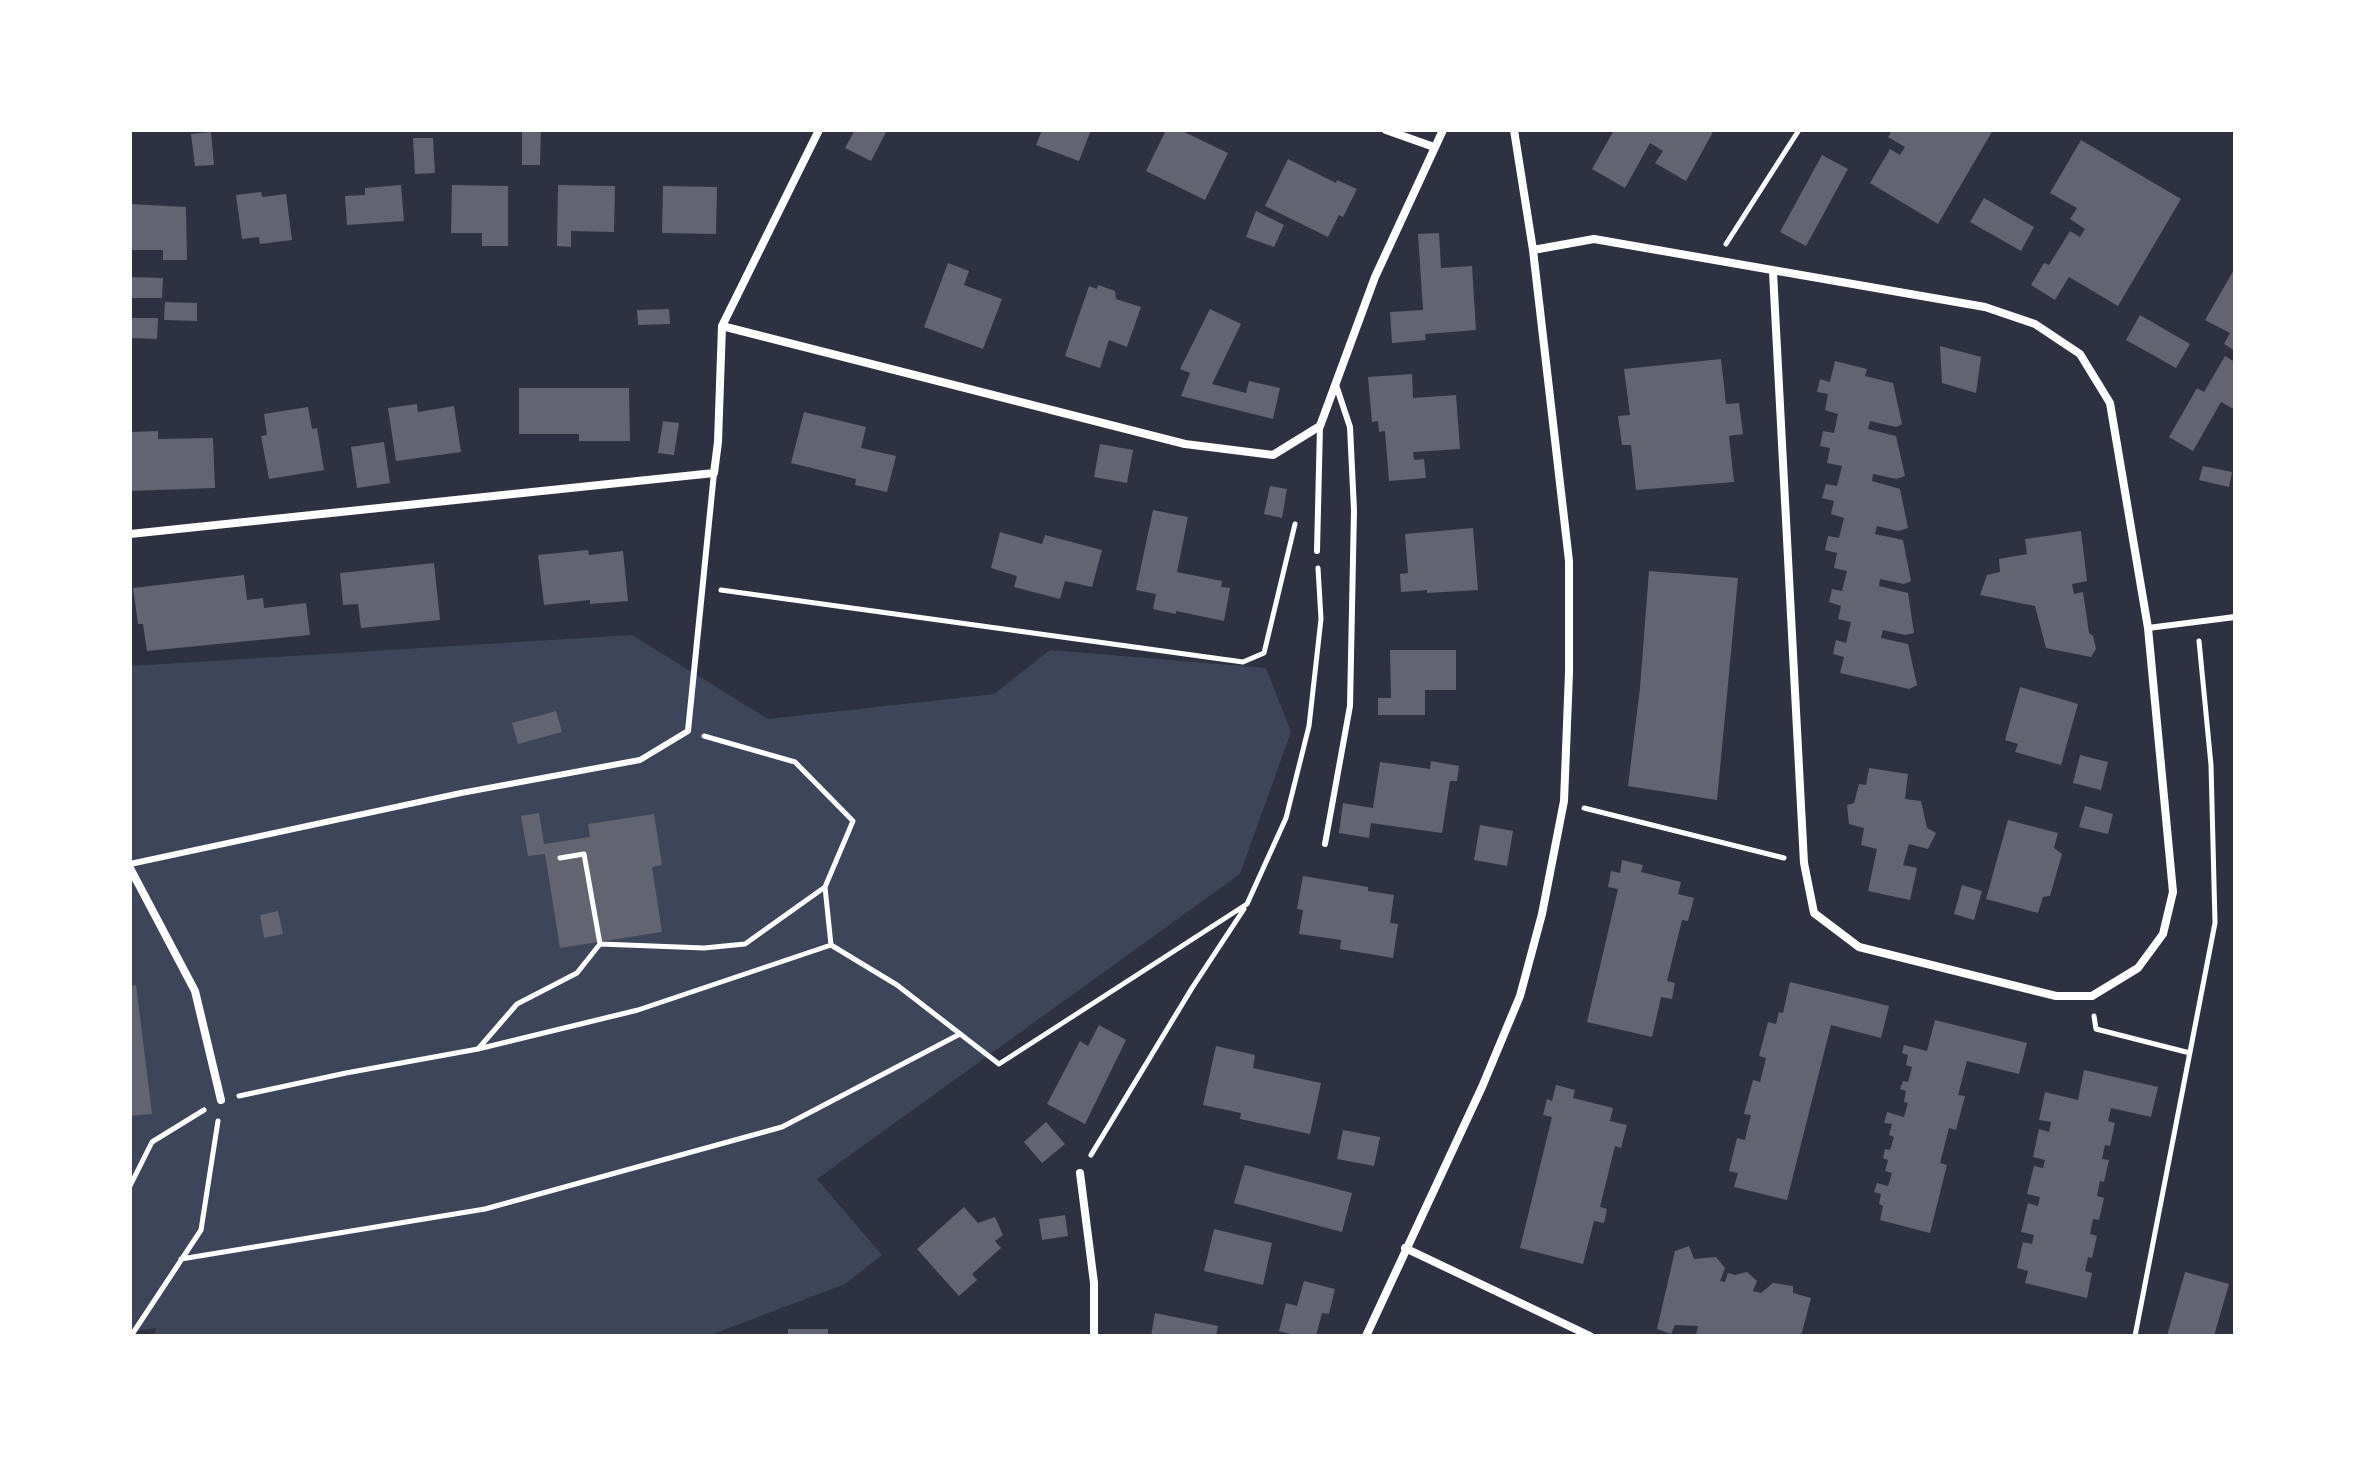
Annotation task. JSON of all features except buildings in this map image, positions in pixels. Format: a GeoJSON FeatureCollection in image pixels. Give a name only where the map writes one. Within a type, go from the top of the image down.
{"type":"FeatureCollection","features":[{"type":"Feature","properties":{"kind":"street"},"geometry":{"type":"LineString","coordinates":[[130,534],[714,473],[722,326],[819,130]]}},
{"type":"Feature","properties":{"kind":"street"},"geometry":{"type":"LineString","coordinates":[[1386,130],[1434,147]]}},
{"type":"Feature","properties":{"kind":"street"},"geometry":{"type":"LineString","coordinates":[[722,326],[1185,444],[1273,455],[1320,426],[1375,277],[1443,130]]}},
{"type":"Feature","properties":{"kind":"street"},"geometry":{"type":"LineString","coordinates":[[1366,1336],[1482,1087],[1520,996],[1542,914],[1564,801],[1569,561],[1533,250],[1514,130]]}},
{"type":"Feature","properties":{"kind":"street"},"geometry":{"type":"LineString","coordinates":[[1533,250],[1594,239],[1985,307],[2035,324],[2080,354],[2110,403],[2148,628],[2173,892],[2163,934],[2138,968],[2092,996],[2056,996],[1859,947],[1814,913],[1804,863],[1773,272]]}},
{"type":"Feature","properties":{"kind":"street"},"geometry":{"type":"LineString","coordinates":[[130,866],[195,991],[221,1100]]}},
{"type":"Feature","properties":{"kind":"street"},"geometry":{"type":"LineString","coordinates":[[1080,1173],[1094,1283],[1094,1336]]}},
{"type":"Feature","properties":{"kind":"street"},"geometry":{"type":"LineString","coordinates":[[1405,1248],[1590,1336]]}},
{"type":"Feature","properties":{"kind":"lane"},"geometry":{"type":"LineString","coordinates":[[1325,844],[1350,706],[1354,510],[1350,427],[1335,382]]}},
{"type":"Feature","properties":{"kind":"lane"},"geometry":{"type":"LineString","coordinates":[[1317,551],[1320,426]]}},
{"type":"Feature","properties":{"kind":"lane"},"geometry":{"type":"LineString","coordinates":[[130,866],[461,793],[640,760],[688,731],[714,473]]}},
{"type":"Feature","properties":{"kind":"lane"},"geometry":{"type":"LineString","coordinates":[[2148,628],[2235,617]]}},
{"type":"Feature","properties":{"kind":"path"},"geometry":{"type":"LineString","coordinates":[[1714,262],[1799,130]]}},
{"type":"Feature","properties":{"kind":"path"},"geometry":{"type":"LineString","coordinates":[[701,588],[1243,662],[1264,653],[1297,516]]}},
{"type":"Feature","properties":{"kind":"path"},"geometry":{"type":"LineString","coordinates":[[1080,1173],[1184,1000],[1247,904],[1286,818],[1309,726],[1321,619],[1317,551]]}},
{"type":"Feature","properties":{"kind":"path"},"geometry":{"type":"LineString","coordinates":[[2135,1336],[2215,923],[2211,765],[2197,621]]}},
{"type":"Feature","properties":{"kind":"path"},"geometry":{"type":"LineString","coordinates":[[688,731],[795,762],[853,821],[825,887],[831,945]]}},
{"type":"Feature","properties":{"kind":"path"},"geometry":{"type":"LineString","coordinates":[[1602,814],[1804,863]]}},
{"type":"Feature","properties":{"kind":"path"},"geometry":{"type":"LineString","coordinates":[[478,1049],[517,1004],[577,973],[600,944],[584,854],[560,858]]}},
{"type":"Feature","properties":{"kind":"path"},"geometry":{"type":"LineString","coordinates":[[600,944],[704,948],[745,944],[825,887]]}},
{"type":"Feature","properties":{"kind":"path"},"geometry":{"type":"LineString","coordinates":[[130,1186],[152,1142],[221,1100],[478,1049],[638,1010],[831,945],[897,985],[999,1064],[1247,904]]}},
{"type":"Feature","properties":{"kind":"path"},"geometry":{"type":"LineString","coordinates":[[2092,996],[2096,1029],[2190,1054]]}},
{"type":"Feature","properties":{"kind":"path"},"geometry":{"type":"LineString","coordinates":[[181,1259],[485,1209],[782,1127],[960,1034]]}},
{"type":"Feature","properties":{"kind":"path"},"geometry":{"type":"LineString","coordinates":[[131,1336],[201,1230],[221,1100]]}},
{"type":"Feature","properties":{"kind":"shaded area"},"geometry":{"type":"Polygon","coordinates":[[[632,635],[768,719],[994,694],[1050,650],[1266,668],[1291,732],[1240,874],[817,1179],[882,1255],[845,1284],[708,1336],[153,1336],[157,1328],[130,1332],[130,666],[632,635]]]}}]}
